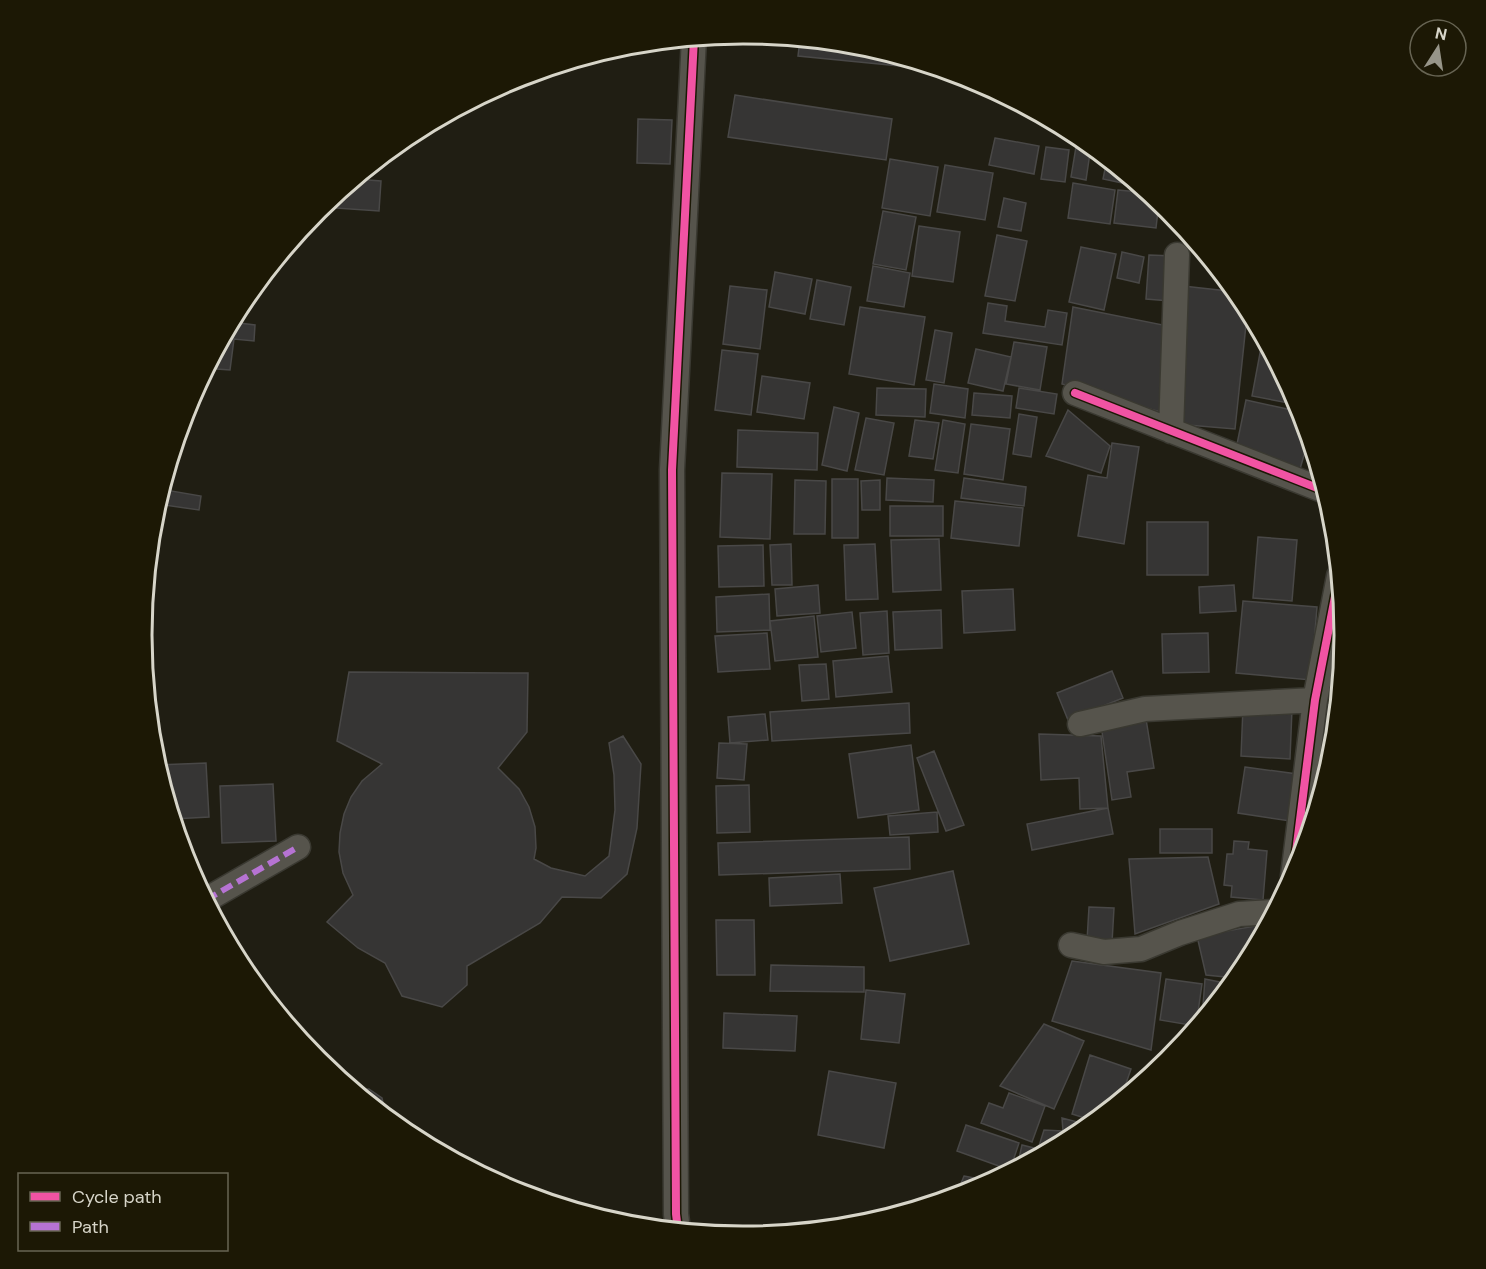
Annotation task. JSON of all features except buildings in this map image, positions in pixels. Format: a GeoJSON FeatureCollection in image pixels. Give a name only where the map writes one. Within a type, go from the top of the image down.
{"type":"FeatureCollection","features":[{"type":"Feature","properties":{"kind":"street"},"geometry":{"type":"LineString","coordinates":[[677,1221],[672,470],[694,46]]}},
{"type":"Feature","properties":{"kind":"street"},"geometry":{"type":"LineString","coordinates":[[1171,431],[1177,255]]}},
{"type":"Feature","properties":{"kind":"street"},"geometry":{"type":"LineString","coordinates":[[1075,393],[1315,487]]}},
{"type":"Feature","properties":{"kind":"street"},"geometry":{"type":"LineString","coordinates":[[1301,828],[1315,700],[1333,606]]}},
{"type":"Feature","properties":{"kind":"street"},"geometry":{"type":"LineString","coordinates":[[1080,724],[1145,709],[1315,700]]}},
{"type":"Feature","properties":{"kind":"street"},"geometry":{"type":"LineString","coordinates":[[213,896],[298,847]]}},
{"type":"Feature","properties":{"kind":"street"},"geometry":{"type":"LineString","coordinates":[[1071,945],[1104,952],[1141,949],[1180,933],[1239,914],[1264,913]]}},
{"type":"Feature","properties":{"kind":"marked path"},"geometry":{"type":"LineString","coordinates":[[213,896],[298,847]]}},
{"type":"Feature","properties":{"kind":"cycle path"},"geometry":{"type":"LineString","coordinates":[[677,1221],[672,470],[694,46]]}},
{"type":"Feature","properties":{"kind":"cycle path"},"geometry":{"type":"LineString","coordinates":[[1075,393],[1315,487]]}},
{"type":"Feature","properties":{"kind":"cycle path"},"geometry":{"type":"LineString","coordinates":[[1298,838],[1315,700],[1333,606]]}}]}
